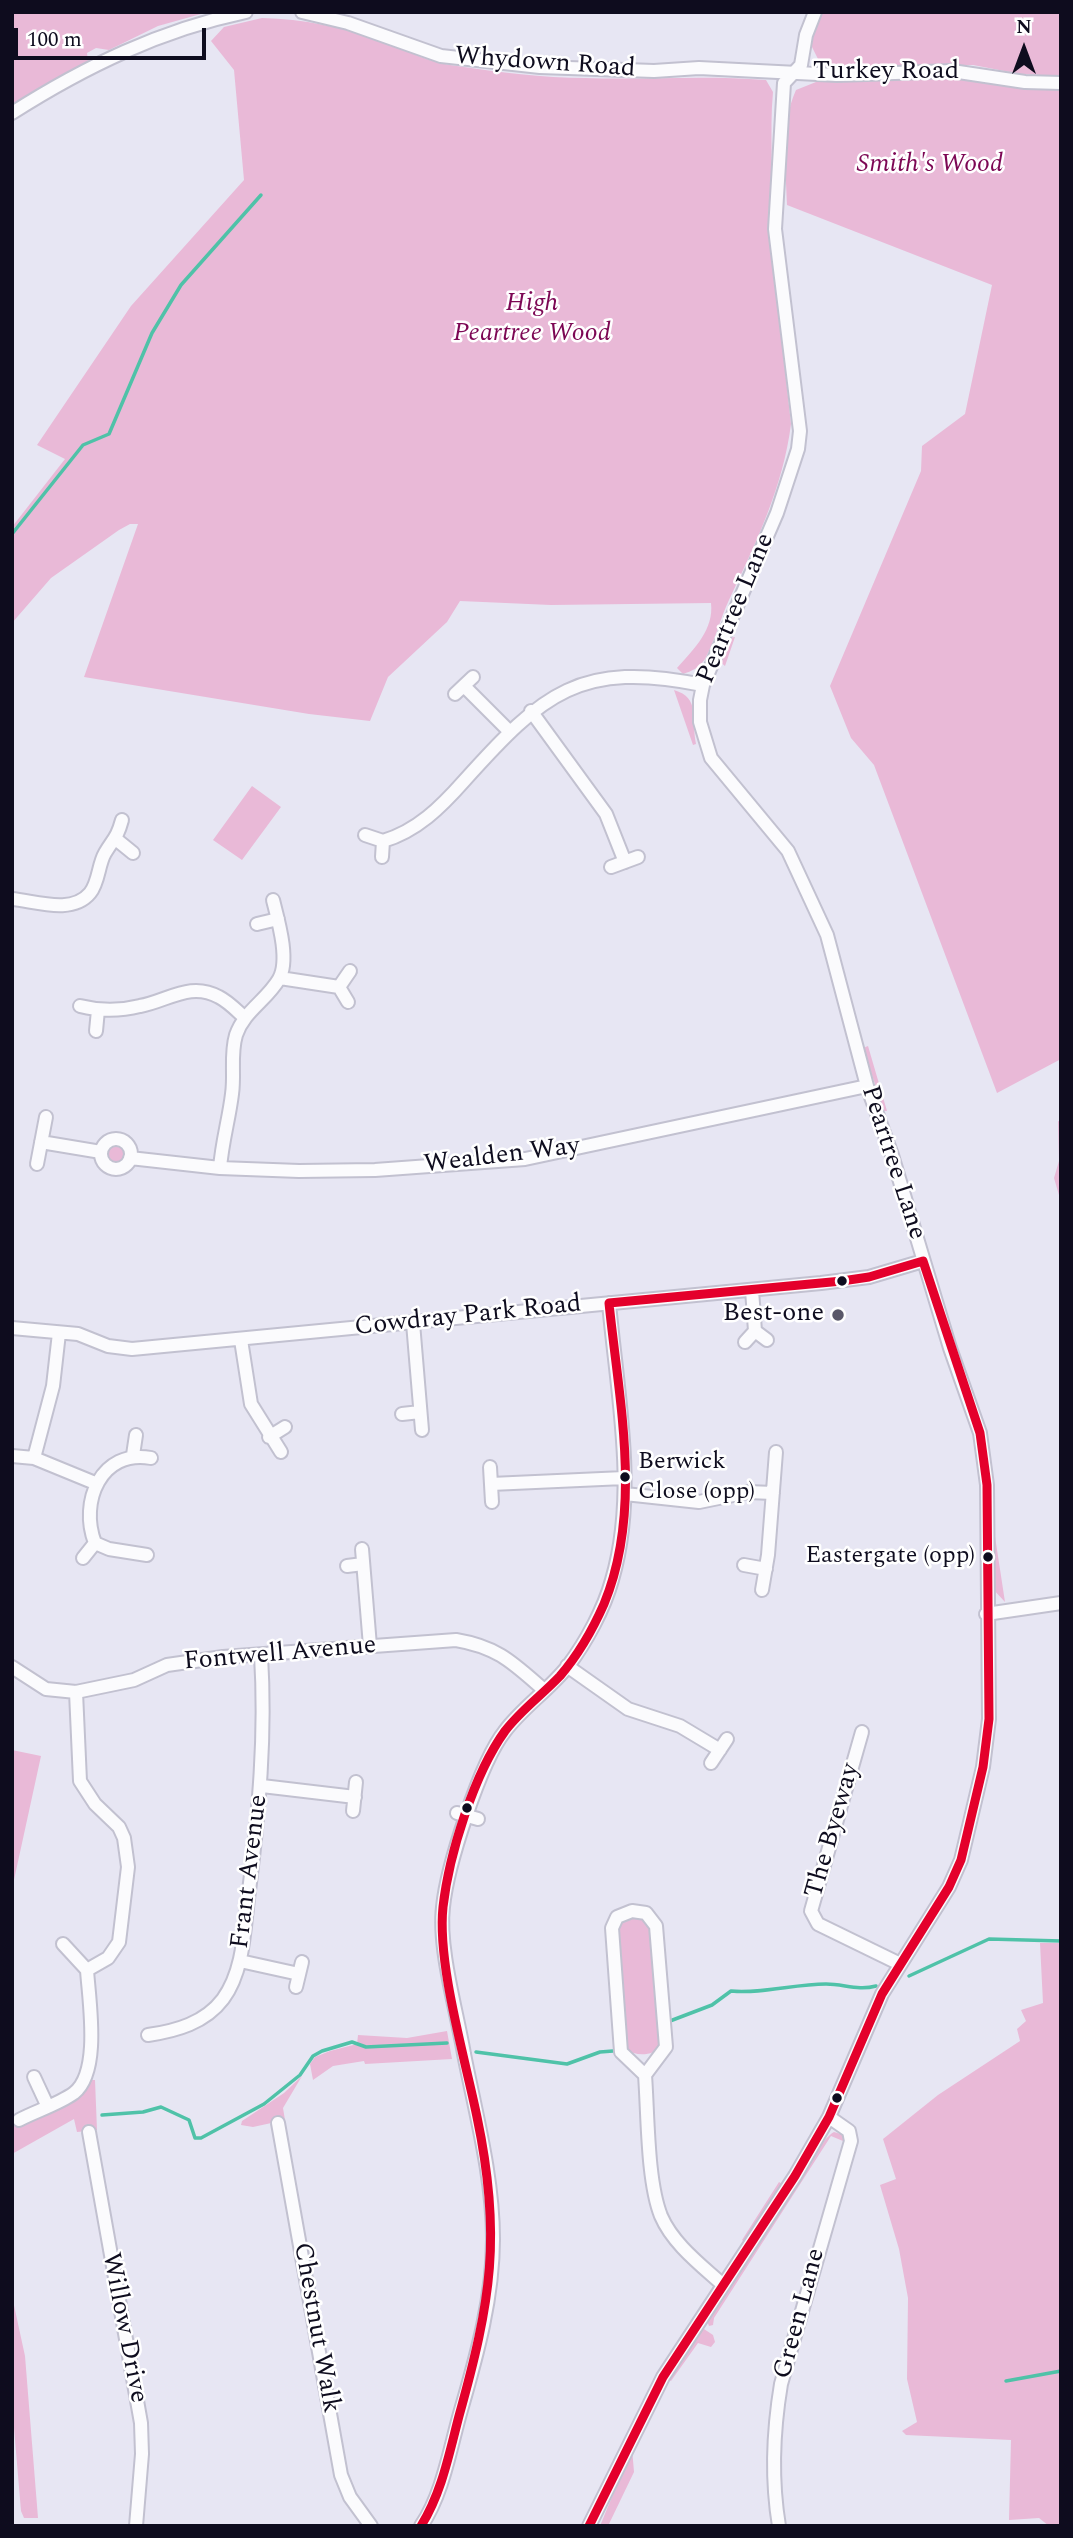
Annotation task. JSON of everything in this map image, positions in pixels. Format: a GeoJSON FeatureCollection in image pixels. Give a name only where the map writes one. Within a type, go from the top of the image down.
{"type":"FeatureCollection","features":[{"type":"Feature","properties":{"kind":"street"},"geometry":{"type":"LineString","coordinates":[[12,113],[150,39],[198,23],[246,12]]}},
{"type":"Feature","properties":{"kind":"street","name":"Whydown Road"},"geometry":{"type":"LineString","coordinates":[[302,12],[348,23],[441,56],[540,67],[794,73]]}},
{"type":"Feature","properties":{"kind":"street","name":"Peartree Lane"},"geometry":{"type":"LineString","coordinates":[[589,2526],[663,2377],[795,2176],[829,2117],[882,1994],[898,1963],[934,1912],[961,1860],[983,1767],[989,1719],[986,1614],[987,1485],[980,1433],[867,1086],[827,935],[801,874],[782,843],[718,770],[711,758],[700,722],[699,700],[703,685],[778,513],[798,449],[800,431],[775,229],[784,83],[801,65],[806,35],[815,12]]}},
{"type":"Feature","properties":{"kind":"street","name":"Turkey Road"},"geometry":{"type":"LineString","coordinates":[[794,73],[951,71],[1013,81],[1061,83]]}},
{"type":"Feature","properties":{"kind":"street"},"geometry":{"type":"LineString","coordinates":[[365,835],[383,841],[399,836],[435,813],[509,731],[531,711],[561,692],[589,681],[615,676],[662,677],[703,685]]}},
{"type":"Feature","properties":{"kind":"street"},"geometry":{"type":"LineString","coordinates":[[464,685],[509,731]]}},
{"type":"Feature","properties":{"kind":"street"},"geometry":{"type":"LineString","coordinates":[[531,711],[606,814],[632,859],[611,867]]}},
{"type":"Feature","properties":{"kind":"street"},"geometry":{"type":"LineString","coordinates":[[12,899],[54,905],[80,901],[90,893],[105,853],[117,840],[122,820]]}},
{"type":"Feature","properties":{"kind":"street"},"geometry":{"type":"LineString","coordinates":[[117,840],[133,853]]}},
{"type":"Feature","properties":{"kind":"street"},"geometry":{"type":"LineString","coordinates":[[382,857],[383,841]]}},
{"type":"Feature","properties":{"kind":"street"},"geometry":{"type":"LineString","coordinates":[[220,1168],[222,1140],[233,1090],[233,1049],[245,1018],[280,978],[283,940],[273,900]]}},
{"type":"Feature","properties":{"kind":"street"},"geometry":{"type":"LineString","coordinates":[[257,924],[278,919]]}},
{"type":"Feature","properties":{"kind":"street"},"geometry":{"type":"LineString","coordinates":[[338,987],[349,971]]}},
{"type":"Feature","properties":{"kind":"street"},"geometry":{"type":"LineString","coordinates":[[280,978],[338,987],[348,1002]]}},
{"type":"Feature","properties":{"kind":"street"},"geometry":{"type":"LineString","coordinates":[[80,1006],[98,1010],[139,1007],[183,991],[201,990],[220,997],[245,1018]]}},
{"type":"Feature","properties":{"kind":"street"},"geometry":{"type":"LineString","coordinates":[[96,1031],[98,1010]]}},
{"type":"Feature","properties":{"kind":"street","name":"Wealden Way"},"geometry":{"type":"LineString","coordinates":[[130,1157],[220,1168],[374,1170],[525,1159],[867,1086]]}},
{"type":"Feature","properties":{"kind":"street"},"geometry":{"type":"LineString","coordinates":[[37,1164],[46,1117]]}},
{"type":"Feature","properties":{"kind":"street","name":"Wealden Way"},"geometry":{"type":"LineString","coordinates":[[118,1139],[130,1147],[130,1157],[124,1166],[113,1168],[104,1163],[102,1152],[109,1141],[118,1139]]}},
{"type":"Feature","properties":{"kind":"street","name":"Wealden Way"},"geometry":{"type":"LineString","coordinates":[[41,1142],[102,1152]]}},
{"type":"Feature","properties":{"kind":"street","name":"Cowdray Park Road"},"geometry":{"type":"LineString","coordinates":[[12,1328],[78,1334],[108,1346],[132,1349],[869,1277],[923,1261]]}},
{"type":"Feature","properties":{"kind":"street"},"geometry":{"type":"LineString","coordinates":[[752,1290],[755,1331],[767,1340]]}},
{"type":"Feature","properties":{"kind":"street"},"geometry":{"type":"LineString","coordinates":[[421,2526],[429,2514],[476,2358],[491,2275],[493,2238],[490,2196],[443,1931],[442,1909],[448,1876],[489,1755],[505,1731],[567,1666],[595,1621],[612,1581],[621,1536],[625,1494],[609,1303]]}},
{"type":"Feature","properties":{"kind":"street"},"geometry":{"type":"LineString","coordinates":[[413,1323],[422,1430]]}},
{"type":"Feature","properties":{"kind":"street"},"geometry":{"type":"LineString","coordinates":[[744,1342],[755,1331]]}},
{"type":"Feature","properties":{"kind":"street"},"geometry":{"type":"LineString","coordinates":[[34,1458],[53,1387],[59,1333]]}},
{"type":"Feature","properties":{"kind":"street"},"geometry":{"type":"LineString","coordinates":[[241,1340],[251,1404],[269,1437],[281,1452]]}},
{"type":"Feature","properties":{"kind":"street"},"geometry":{"type":"LineString","coordinates":[[402,1414],[420,1412]]}},
{"type":"Feature","properties":{"kind":"street"},"geometry":{"type":"LineString","coordinates":[[269,1437],[285,1427]]}},
{"type":"Feature","properties":{"kind":"street"},"geometry":{"type":"LineString","coordinates":[[133,1455],[136,1435]]}},
{"type":"Feature","properties":{"kind":"street"},"geometry":{"type":"LineString","coordinates":[[762,1590],[776,1452]]}},
{"type":"Feature","properties":{"kind":"street"},"geometry":{"type":"LineString","coordinates":[[147,1555],[109,1549],[95,1543],[88,1525],[89,1504],[95,1483],[133,1455],[150,1458]]}},
{"type":"Feature","properties":{"kind":"street"},"geometry":{"type":"LineString","coordinates":[[12,1456],[34,1458],[95,1483]]}},
{"type":"Feature","properties":{"kind":"street"},"geometry":{"type":"LineString","coordinates":[[491,1466],[492,1502]]}},
{"type":"Feature","properties":{"kind":"street"},"geometry":{"type":"LineString","coordinates":[[491,1484],[624,1478]]}},
{"type":"Feature","properties":{"kind":"street"},"geometry":{"type":"LineString","coordinates":[[625,1494],[699,1502],[748,1492],[773,1493]]}},
{"type":"Feature","properties":{"kind":"street"},"geometry":{"type":"LineString","coordinates":[[83,1558],[95,1543]]}},
{"type":"Feature","properties":{"kind":"street"},"geometry":{"type":"LineString","coordinates":[[362,1549],[370,1646]]}},
{"type":"Feature","properties":{"kind":"street"},"geometry":{"type":"LineString","coordinates":[[348,1566],[363,1564]]}},
{"type":"Feature","properties":{"kind":"street"},"geometry":{"type":"LineString","coordinates":[[744,1565],[766,1569]]}},
{"type":"Feature","properties":{"kind":"street"},"geometry":{"type":"LineString","coordinates":[[986,1614],[1061,1603]]}},
{"type":"Feature","properties":{"kind":"street","name":"Fontwell Avenue"},"geometry":{"type":"LineString","coordinates":[[12,1667],[46,1689],[76,1692],[134,1680],[167,1665],[456,1640],[481,1644],[501,1653],[544,1690]]}},
{"type":"Feature","properties":{"kind":"street","name":"Frant Avenue"},"geometry":{"type":"LineString","coordinates":[[148,2035],[172,2031],[201,2020],[223,1998],[240,1961],[262,1786],[265,1718],[261,1655]]}},
{"type":"Feature","properties":{"kind":"street"},"geometry":{"type":"LineString","coordinates":[[567,1666],[628,1709],[680,1726],[723,1745],[711,1763]]}},
{"type":"Feature","properties":{"kind":"street"},"geometry":{"type":"LineString","coordinates":[[76,1692],[80,1781],[95,1804],[119,1827],[124,1838],[128,1867],[119,1942],[108,1958],[87,1970]]}},
{"type":"Feature","properties":{"kind":"street","name":"The Byeway"},"geometry":{"type":"LineString","coordinates":[[862,1732],[811,1911],[818,1923],[898,1963]]}},
{"type":"Feature","properties":{"kind":"street"},"geometry":{"type":"LineString","coordinates":[[353,1811],[356,1782]]}},
{"type":"Feature","properties":{"kind":"street"},"geometry":{"type":"LineString","coordinates":[[262,1786],[355,1797]]}},
{"type":"Feature","properties":{"kind":"street"},"geometry":{"type":"LineString","coordinates":[[645,2075],[621,2052],[612,1928],[617,1917],[632,1911],[646,1913],[656,1926],[665,2034],[666,2047],[645,2075],[654,2189],[661,2216],[678,2243],[723,2285]]}},
{"type":"Feature","properties":{"kind":"street"},"geometry":{"type":"LineString","coordinates":[[19,2120],[73,2093],[88,2069],[90,2018],[87,1970],[62,1944]]}},
{"type":"Feature","properties":{"kind":"street"},"geometry":{"type":"LineString","coordinates":[[240,1961],[299,1974]]}},
{"type":"Feature","properties":{"kind":"street"},"geometry":{"type":"LineString","coordinates":[[34,2077],[47,2105]]}},
{"type":"Feature","properties":{"kind":"street","name":"Green Lane"},"geometry":{"type":"LineString","coordinates":[[779,2526],[773,2462],[775,2420],[781,2384],[852,2141],[849,2131],[829,2117]]}},
{"type":"Feature","properties":{"kind":"street","name":"Chestnut Walk"},"geometry":{"type":"LineString","coordinates":[[278,2123],[341,2475],[350,2497],[371,2526]]}},
{"type":"Feature","properties":{"kind":"street","name":"Willow Drive"},"geometry":{"type":"LineString","coordinates":[[89,2132],[141,2423],[142,2454],[136,2526]]}},
{"type":"Feature","properties":{"kind":"green space"},"geometry":{"type":"Polygon","coordinates":[[[12,12],[208,12],[158,26],[109,50],[96,48],[87,53],[88,61],[12,105],[12,12]]]}},
{"type":"Feature","properties":{"kind":"green space"},"geometry":{"type":"Polygon","coordinates":[[[820,12],[1061,12],[1061,76],[1020,74],[973,65],[827,67],[818,59],[810,43],[820,12]]]}},
{"type":"Feature","properties":{"kind":"green space","name":"High Peartree Wood"},"geometry":{"type":"Polygon","coordinates":[[[262,18],[338,28],[438,62],[537,76],[766,80],[773,92],[768,215],[791,424],[782,470],[767,514],[709,652],[695,669],[683,674],[677,668],[706,630],[711,603],[551,605],[460,601],[447,622],[388,677],[370,721],[309,714],[84,677],[138,524],[130,524],[119,530],[51,578],[12,623],[12,527],[65,459],[37,445],[131,306],[244,180],[234,70],[211,41],[224,27],[262,18]]]}},
{"type":"Feature","properties":{"kind":"green space","name":"Smith's Wood"},"geometry":{"type":"Polygon","coordinates":[[[915,77],[977,79],[989,84],[1061,89],[1061,1059],[997,1093],[874,765],[851,738],[830,686],[921,471],[922,446],[965,414],[992,285],[787,205],[786,132],[796,90],[816,82],[915,77]]]}},
{"type":"Feature","properties":{"kind":"green space"},"geometry":{"type":"Polygon","coordinates":[[[735,637],[725,666],[719,661],[728,638],[735,637]]]}},
{"type":"Feature","properties":{"kind":"green space"},"geometry":{"type":"Polygon","coordinates":[[[674,690],[688,698],[692,704],[696,744],[693,745],[674,690]]]}},
{"type":"Feature","properties":{"kind":"green space"},"geometry":{"type":"Polygon","coordinates":[[[252,786],[281,807],[242,860],[213,840],[252,786]]]}},
{"type":"Feature","properties":{"kind":"green space"},"geometry":{"type":"Polygon","coordinates":[[[868,1046],[887,1111],[884,1111],[863,1048],[868,1046]]]}},
{"type":"Feature","properties":{"kind":"green space"},"geometry":{"type":"Polygon","coordinates":[[[1058,1121],[1061,1122],[1061,1202],[1054,1178],[1059,1161],[1058,1121]]]}},
{"type":"Feature","properties":{"kind":"green space"},"geometry":{"type":"Polygon","coordinates":[[[116,1144],[123,1147],[126,1154],[123,1161],[116,1164],[109,1161],[106,1154],[109,1147],[116,1144]]]}},
{"type":"Feature","properties":{"kind":"green space"},"geometry":{"type":"Polygon","coordinates":[[[992,1529],[994,1530],[1005,1602],[992,1588],[992,1529]]]}},
{"type":"Feature","properties":{"kind":"green space"},"geometry":{"type":"Polygon","coordinates":[[[12,1750],[41,1756],[12,1889],[12,1750]]]}},
{"type":"Feature","properties":{"kind":"green space"},"geometry":{"type":"Polygon","coordinates":[[[643,1917],[651,1926],[662,2046],[654,2052],[644,2054],[626,2049],[616,1928],[621,1919],[643,1917]]]}},
{"type":"Feature","properties":{"kind":"green space"},"geometry":{"type":"Polygon","coordinates":[[[1040,1943],[1061,1943],[1061,2526],[1049,2526],[1039,2518],[1009,2520],[1011,2440],[906,2435],[902,2431],[917,2422],[907,2379],[908,2298],[899,2249],[880,2185],[896,2179],[883,2139],[938,2095],[1020,2041],[1017,2029],[1026,2021],[1021,2010],[1043,2003],[1040,1943]]]}},
{"type":"Feature","properties":{"kind":"green space"},"geometry":{"type":"Polygon","coordinates":[[[447,2031],[452,2059],[365,2064],[364,2061],[333,2066],[313,2080],[310,2064],[315,2057],[357,2044],[358,2035],[407,2038],[447,2031]]]}},
{"type":"Feature","properties":{"kind":"green space"},"geometry":{"type":"Polygon","coordinates":[[[302,2076],[283,2108],[285,2120],[253,2127],[241,2125],[242,2121],[284,2093],[302,2076]]]}},
{"type":"Feature","properties":{"kind":"green space"},"geometry":{"type":"Polygon","coordinates":[[[90,2080],[95,2080],[97,2130],[77,2132],[74,2119],[12,2154],[12,2121],[20,2126],[73,2099],[90,2080]]]}},
{"type":"Feature","properties":{"kind":"green space"},"geometry":{"type":"Polygon","coordinates":[[[834,2132],[844,2135],[843,2141],[831,2136],[714,2318],[713,2325],[709,2326],[707,2321],[790,2188],[823,2142],[834,2132]]]}},
{"type":"Feature","properties":{"kind":"green space"},"geometry":{"type":"Polygon","coordinates":[[[779,2182],[782,2184],[745,2243],[742,2240],[779,2182]]]}},
{"type":"Feature","properties":{"kind":"green space"},"geometry":{"type":"Polygon","coordinates":[[[12,2296],[25,2356],[38,2518],[24,2518],[21,2511],[12,2404],[12,2296]]]}},
{"type":"Feature","properties":{"kind":"green space"},"geometry":{"type":"Polygon","coordinates":[[[704,2329],[713,2335],[715,2342],[711,2347],[698,2343],[671,2381],[667,2378],[697,2332],[704,2329]]]}},
{"type":"Feature","properties":{"kind":"green space"},"geometry":{"type":"Polygon","coordinates":[[[632,2448],[634,2472],[608,2526],[600,2526],[632,2448]]]}},
{"type":"Feature","properties":{"kind":"waterway"},"geometry":{"type":"LineString","coordinates":[[12,534],[83,445],[109,434],[152,333],[181,285],[261,195]]}},
{"type":"Feature","properties":{"kind":"waterway"},"geometry":{"type":"LineString","coordinates":[[909,1976],[989,1939],[1061,1941]]}},
{"type":"Feature","properties":{"kind":"waterway"},"geometry":{"type":"LineString","coordinates":[[670,2021],[712,2005],[731,1991],[826,1984],[857,1988],[876,1986]]}},
{"type":"Feature","properties":{"kind":"waterway"},"geometry":{"type":"LineString","coordinates":[[102,2115],[143,2112],[161,2107],[189,2120],[195,2138],[201,2138],[264,2104],[300,2075],[313,2056],[322,2051],[352,2042],[366,2047],[447,2043]]}},
{"type":"Feature","properties":{"kind":"waterway"},"geometry":{"type":"LineString","coordinates":[[476,2052],[567,2064],[600,2052],[613,2051]]}},
{"type":"Feature","properties":{"kind":"waterway"},"geometry":{"type":"LineString","coordinates":[[1006,2381],[1061,2371]]}},
{"type":"Feature","properties":{"kind":"transit line"},"geometry":{"type":"LineString","coordinates":[[421,2526],[444,2472],[479,2338],[491,2234],[485,2159],[444,1956],[442,1930],[446,1886],[457,1839],[483,1769],[511,1723],[560,1676],[579,1651],[604,1604],[616,1568],[623,1531],[625,1455],[609,1303],[842,1281],[869,1277],[923,1261],[980,1433],[987,1485],[989,1719],[983,1767],[961,1860],[949,1887],[882,1994],[829,2117],[795,2176],[663,2377],[589,2526]]}},
{"type":"Feature","properties":{"kind":"place","name":"Best-one"},"geometry":{"type":"Point","coordinates":[838,1315]}},
{"type":"Feature","properties":{"kind":"place","name":"Berwick Close (opp)"},"geometry":{"type":"Point","coordinates":[625,1477]}},
{"type":"Feature","properties":{"kind":"place","name":"Eastergate (opp)"},"geometry":{"type":"Point","coordinates":[988,1557]}}]}
